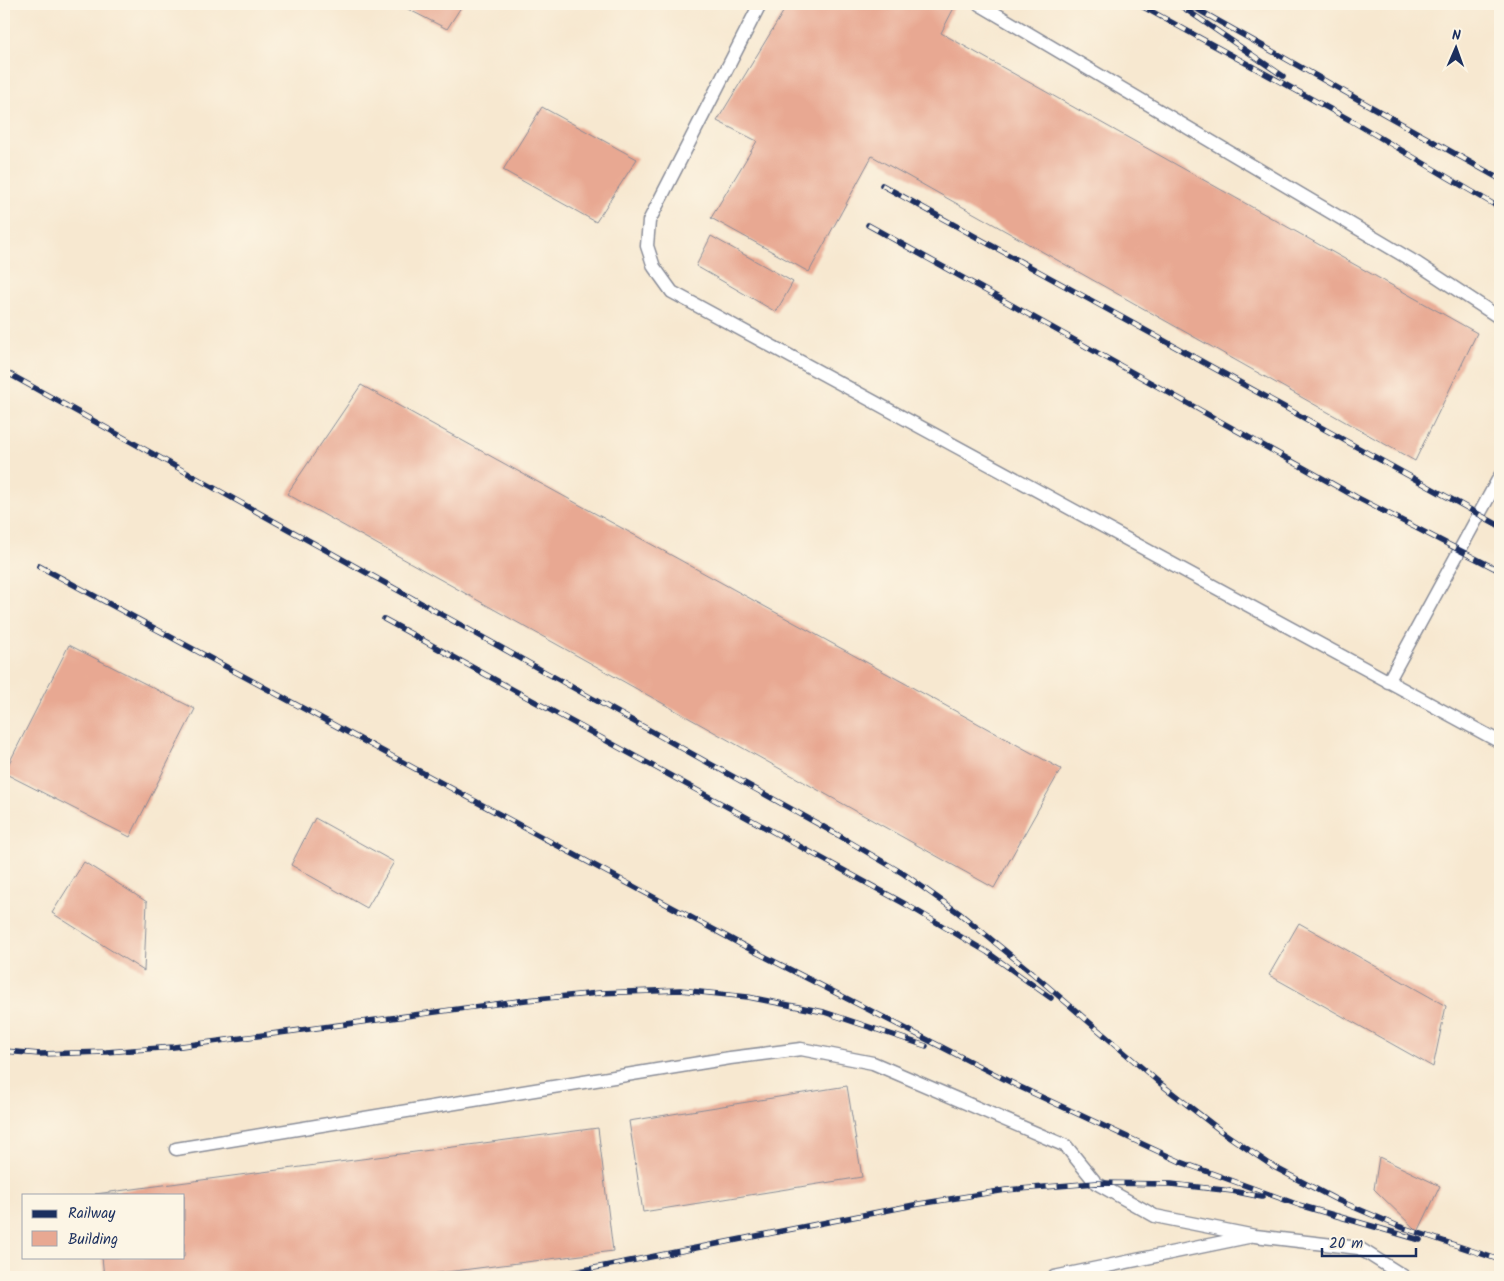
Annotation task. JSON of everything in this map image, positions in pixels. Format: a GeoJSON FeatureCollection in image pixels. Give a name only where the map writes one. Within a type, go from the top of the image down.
{"type":"FeatureCollection","features":[{"type":"Feature","properties":{"kind":"lane"},"geometry":{"type":"LineString","coordinates":[[760,4],[649,221],[647,246],[654,267],[672,292],[1500,742]]}},
{"type":"Feature","properties":{"kind":"lane"},"geometry":{"type":"LineString","coordinates":[[979,4],[1418,264],[1500,318]]}},
{"type":"Feature","properties":{"kind":"lane"},"geometry":{"type":"LineString","coordinates":[[1388,682],[1500,476]]}},
{"type":"Feature","properties":{"kind":"lane"},"geometry":{"type":"LineString","coordinates":[[176,1149],[720,1059],[801,1049],[874,1063],[1066,1146],[1096,1183],[1155,1216],[1255,1236],[1359,1248],[1406,1277]]}},
{"type":"Feature","properties":{"kind":"lane"},"geometry":{"type":"LineString","coordinates":[[1054,1277],[1255,1236]]}},
{"type":"Feature","properties":{"kind":"building"},"geometry":{"type":"Polygon","coordinates":[[[398,4],[463,4],[447,29],[398,4]]]}},
{"type":"Feature","properties":{"kind":"building"},"geometry":{"type":"Polygon","coordinates":[[[788,4],[956,4],[941,33],[1477,333],[1415,461],[872,156],[809,272],[711,218],[757,141],[717,121],[788,4]]]}},
{"type":"Feature","properties":{"kind":"building"},"geometry":{"type":"Polygon","coordinates":[[[542,107],[637,159],[596,222],[503,170],[542,107]]]}},
{"type":"Feature","properties":{"kind":"building"},"geometry":{"type":"Polygon","coordinates":[[[711,236],[793,282],[776,312],[696,266],[711,236]]]}},
{"type":"Feature","properties":{"kind":"building"},"geometry":{"type":"Polygon","coordinates":[[[361,385],[1061,769],[994,888],[287,494],[361,385]]]}},
{"type":"Feature","properties":{"kind":"building"},"geometry":{"type":"Polygon","coordinates":[[[69,645],[195,709],[130,837],[4,773],[69,645]]]}},
{"type":"Feature","properties":{"kind":"building"},"geometry":{"type":"Polygon","coordinates":[[[315,818],[394,862],[367,908],[291,865],[315,818]]]}},
{"type":"Feature","properties":{"kind":"building"},"geometry":{"type":"Polygon","coordinates":[[[84,862],[147,902],[144,971],[52,913],[84,862]]]}},
{"type":"Feature","properties":{"kind":"building"},"geometry":{"type":"Polygon","coordinates":[[[1299,923],[1446,1006],[1433,1067],[1269,975],[1299,923]]]}},
{"type":"Feature","properties":{"kind":"building"},"geometry":{"type":"Polygon","coordinates":[[[847,1086],[862,1177],[643,1212],[629,1121],[847,1086]]]}},
{"type":"Feature","properties":{"kind":"building"},"geometry":{"type":"Polygon","coordinates":[[[598,1128],[613,1251],[407,1277],[104,1277],[102,1258],[185,1258],[185,1194],[95,1194],[598,1128]]]}},
{"type":"Feature","properties":{"kind":"building"},"geometry":{"type":"Polygon","coordinates":[[[1379,1157],[1440,1186],[1418,1232],[1374,1189],[1379,1157]]]}},
{"type":"Feature","properties":{"kind":"railway"},"geometry":{"type":"LineString","coordinates":[[1138,4],[1350,120],[1500,208]]}},
{"type":"Feature","properties":{"kind":"railway"},"geometry":{"type":"LineString","coordinates":[[1178,4],[1283,76]]}},
{"type":"Feature","properties":{"kind":"railway"},"geometry":{"type":"LineString","coordinates":[[1188,4],[1500,179]]}},
{"type":"Feature","properties":{"kind":"railway"},"geometry":{"type":"LineString","coordinates":[[882,185],[1500,526]]}},
{"type":"Feature","properties":{"kind":"railway"},"geometry":{"type":"LineString","coordinates":[[868,225],[1356,497],[1500,571]]}},
{"type":"Feature","properties":{"kind":"railway"},"geometry":{"type":"LineString","coordinates":[[4,371],[838,835],[904,874],[959,913],[1031,972],[1162,1085],[1221,1131],[1274,1167],[1335,1199],[1398,1226],[1500,1260]]}},
{"type":"Feature","properties":{"kind":"railway"},"geometry":{"type":"LineString","coordinates":[[39,566],[746,947],[1020,1087],[1181,1162],[1299,1205],[1420,1240]]}},
{"type":"Feature","properties":{"kind":"railway"},"geometry":{"type":"LineString","coordinates":[[384,619],[907,905],[987,952],[1051,998]]}},
{"type":"Feature","properties":{"kind":"railway"},"geometry":{"type":"LineString","coordinates":[[4,1051],[40,1054],[174,1047],[526,1000],[599,993],[680,990],[748,997],[824,1012],[926,1046]]}},
{"type":"Feature","properties":{"kind":"railway"},"geometry":{"type":"LineString","coordinates":[[549,1277],[919,1204],[1006,1190],[1096,1183],[1171,1184],[1232,1191],[1262,1197]]}}]}
